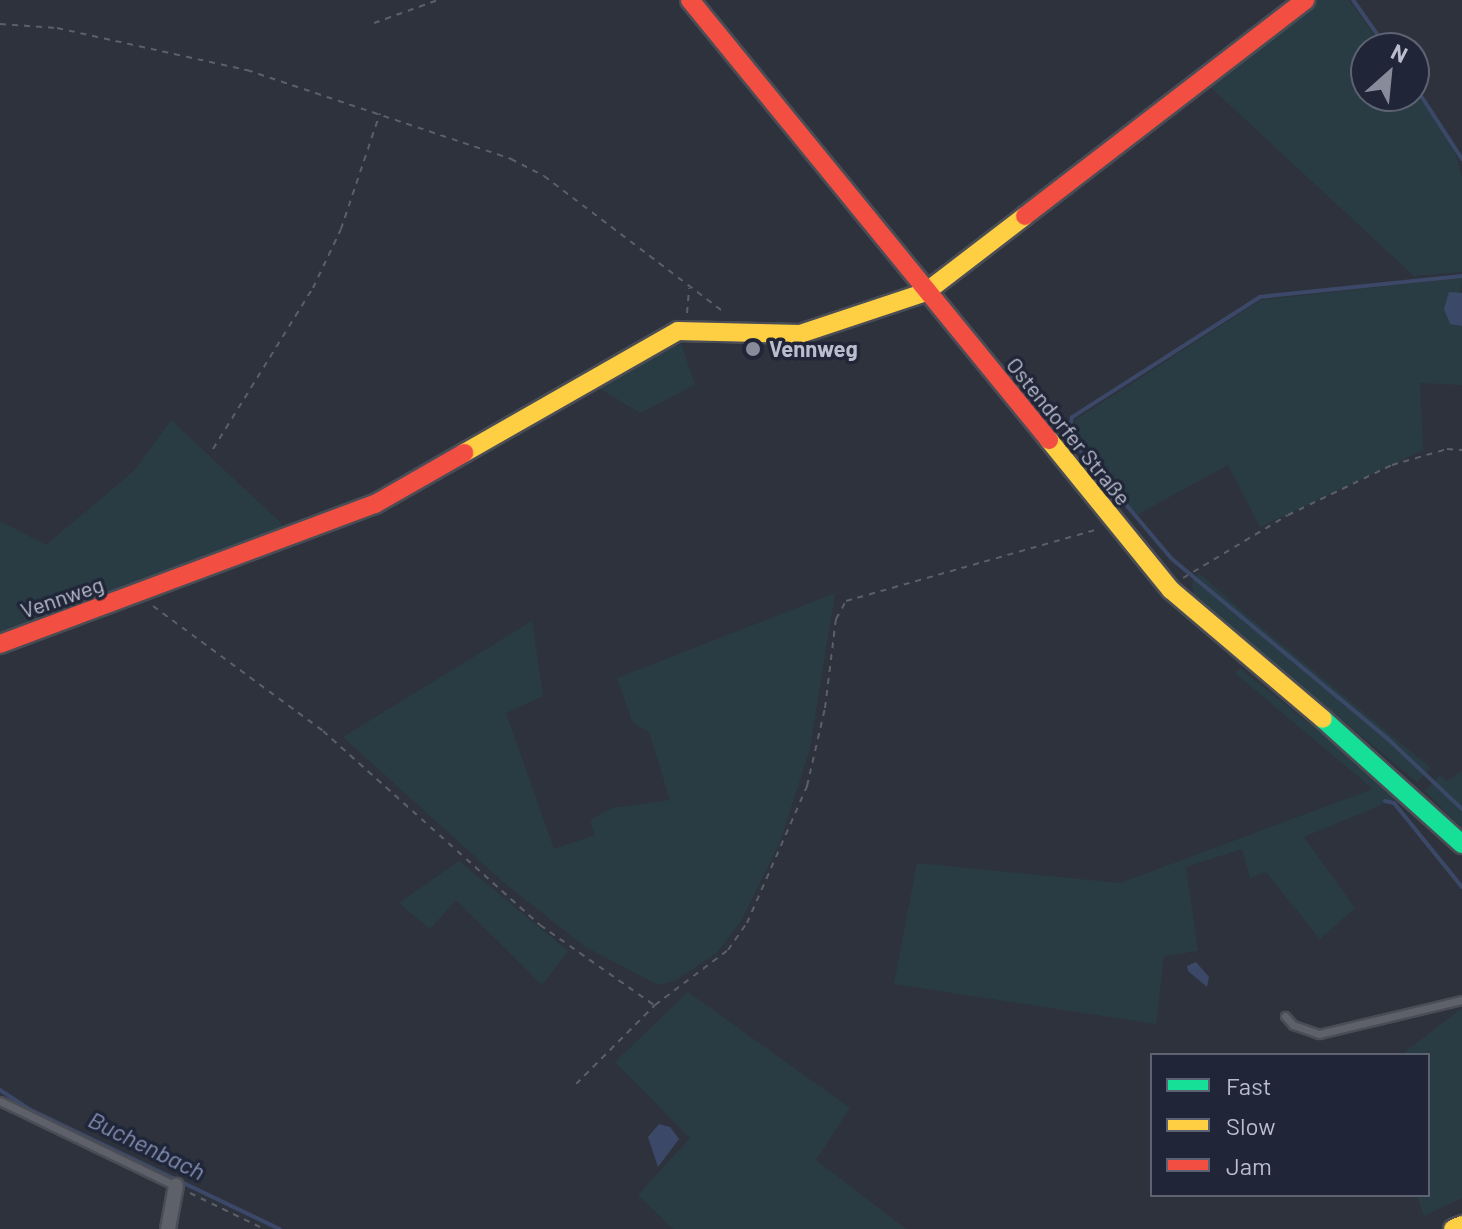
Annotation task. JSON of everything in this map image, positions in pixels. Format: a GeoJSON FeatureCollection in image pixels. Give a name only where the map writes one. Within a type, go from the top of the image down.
{"type":"FeatureCollection","features":[{"type":"Feature","properties":{"kind":"street","name":"Ostendorfer Straße"},"geometry":{"type":"LineString","coordinates":[[690,0],[1112,523],[1171,590],[1411,793],[1462,844]]}},
{"type":"Feature","properties":{"kind":"street"},"geometry":{"type":"LineString","coordinates":[[678,331],[800,334],[926,292],[1305,0]]}},
{"type":"Feature","properties":{"kind":"street","name":"Vennweg"},"geometry":{"type":"LineString","coordinates":[[0,644],[139,596],[375,504],[678,331]]}},
{"type":"Feature","properties":{"kind":"street"},"geometry":{"type":"LineString","coordinates":[[168,1229],[176,1186]]}},
{"type":"Feature","properties":{"kind":"street"},"geometry":{"type":"LineString","coordinates":[[1453,1229],[1462,1225]]}},
{"type":"Feature","properties":{"kind":"lane"},"geometry":{"type":"LineString","coordinates":[[1285,1016],[1293,1025],[1319,1034],[1462,1000]]}},
{"type":"Feature","properties":{"kind":"lane"},"geometry":{"type":"LineString","coordinates":[[0,1101],[176,1186]]}},
{"type":"Feature","properties":{"kind":"path"},"geometry":{"type":"LineString","coordinates":[[374,23],[438,0]]}},
{"type":"Feature","properties":{"kind":"path"},"geometry":{"type":"LineString","coordinates":[[0,24],[57,28],[138,43],[380,112],[511,159],[544,176],[733,318]]}},
{"type":"Feature","properties":{"kind":"path"},"geometry":{"type":"LineString","coordinates":[[213,449],[313,288],[341,229],[380,112]]}},
{"type":"Feature","properties":{"kind":"path"},"geometry":{"type":"LineString","coordinates":[[678,331],[688,310],[689,287]]}},
{"type":"Feature","properties":{"kind":"path"},"geometry":{"type":"LineString","coordinates":[[1171,590],[1195,566],[1392,465],[1447,449],[1462,450]]}},
{"type":"Feature","properties":{"kind":"path"},"geometry":{"type":"LineString","coordinates":[[576,1084],[655,1005],[728,950],[775,868],[818,746],[836,619],[846,601],[1112,523]]}},
{"type":"Feature","properties":{"kind":"path"},"geometry":{"type":"LineString","coordinates":[[139,596],[323,731],[540,925],[655,1005]]}},
{"type":"Feature","properties":{"kind":"path"},"geometry":{"type":"LineString","coordinates":[[176,1186],[264,1229]]}},
{"type":"Feature","properties":{"kind":"shaded area"},"geometry":{"type":"Polygon","coordinates":[[[1316,0],[1349,0],[1372,32],[1350,32],[1350,112],[1429,112],[1453,144],[1462,178],[1462,272],[1414,276],[1206,83],[1316,0]]]}},
{"type":"Feature","properties":{"kind":"shaded area"},"geometry":{"type":"Polygon","coordinates":[[[1462,278],[1457,326],[1462,326],[1462,385],[1420,383],[1423,450],[1260,527],[1228,465],[1135,516],[1072,439],[1075,420],[1261,300],[1462,278]]]}},
{"type":"Feature","properties":{"kind":"shaded area"},"geometry":{"type":"Polygon","coordinates":[[[681,343],[695,385],[640,413],[597,387],[681,343]]]}},
{"type":"Feature","properties":{"kind":"shaded area"},"geometry":{"type":"Polygon","coordinates":[[[171,420],[281,523],[281,533],[0,632],[0,521],[46,545],[135,470],[171,420]]]}},
{"type":"Feature","properties":{"kind":"shaded area"},"geometry":{"type":"Polygon","coordinates":[[[1199,573],[1431,768],[1417,782],[1237,633],[1193,593],[1192,581],[1199,573]]]}},
{"type":"Feature","properties":{"kind":"shaded area"},"geometry":{"type":"Polygon","coordinates":[[[835,593],[810,749],[780,842],[741,921],[717,953],[674,981],[658,985],[584,946],[502,881],[343,737],[532,621],[543,696],[506,713],[554,849],[595,835],[590,820],[612,808],[670,800],[649,732],[633,723],[617,678],[835,593]]]}},
{"type":"Feature","properties":{"kind":"shaded area"},"geometry":{"type":"Polygon","coordinates":[[[1240,668],[1400,797],[1304,837],[1355,908],[1320,939],[1266,872],[1250,878],[1242,849],[1186,867],[1198,951],[1164,956],[1156,1024],[894,984],[917,863],[1120,883],[1373,789],[1235,673],[1240,668]]]}},
{"type":"Feature","properties":{"kind":"shaded area"},"geometry":{"type":"Polygon","coordinates":[[[1462,771],[1462,828],[1425,791],[1440,775],[1446,781],[1462,771]]]}},
{"type":"Feature","properties":{"kind":"shaded area"},"geometry":{"type":"Polygon","coordinates":[[[459,861],[568,951],[542,985],[456,900],[430,929],[399,903],[459,861]]]}},
{"type":"Feature","properties":{"kind":"shaded area"},"geometry":{"type":"Polygon","coordinates":[[[688,992],[850,1108],[816,1160],[906,1229],[673,1229],[638,1195],[690,1138],[615,1062],[688,992]]]}},
{"type":"Feature","properties":{"kind":"shaded area"},"geometry":{"type":"Polygon","coordinates":[[[1462,1008],[1462,1198],[1424,1216],[1418,1197],[1430,1197],[1430,1053],[1404,1053],[1462,1008]]]}},
{"type":"Feature","properties":{"kind":"water"},"geometry":{"type":"Polygon","coordinates":[[[1449,292],[1462,293],[1462,326],[1450,324],[1444,309],[1449,292]]]}},
{"type":"Feature","properties":{"kind":"water"},"geometry":{"type":"Polygon","coordinates":[[[1196,962],[1209,977],[1207,987],[1188,971],[1187,966],[1196,962]]]}},
{"type":"Feature","properties":{"kind":"water"},"geometry":{"type":"Polygon","coordinates":[[[659,1124],[670,1127],[679,1139],[658,1167],[648,1137],[659,1124]]]}},
{"type":"Feature","properties":{"kind":"waterway"},"geometry":{"type":"LineString","coordinates":[[1353,0],[1376,32]]}},
{"type":"Feature","properties":{"kind":"waterway"},"geometry":{"type":"LineString","coordinates":[[1430,110],[1462,159]]}},
{"type":"Feature","properties":{"kind":"waterway"},"geometry":{"type":"LineString","coordinates":[[1462,276],[1260,297],[1072,417],[1068,436],[1172,559],[1388,739],[1462,809]]}},
{"type":"Feature","properties":{"kind":"waterway"},"geometry":{"type":"LineString","coordinates":[[1385,801],[1394,803],[1462,887]]}},
{"type":"Feature","properties":{"kind":"waterway","name":"Buchenbach"},"geometry":{"type":"LineString","coordinates":[[0,1090],[29,1109],[280,1229]]}},
{"type":"Feature","properties":{"kind":"traffic: fast"},"geometry":{"type":"LineString","coordinates":[[1323,719],[1462,844]]}},
{"type":"Feature","properties":{"kind":"traffic: slow"},"geometry":{"type":"LineString","coordinates":[[464,453],[678,331],[800,334],[926,292],[1025,216]]}},
{"type":"Feature","properties":{"kind":"traffic: slow"},"geometry":{"type":"LineString","coordinates":[[1049,440],[1171,590],[1323,719]]}},
{"type":"Feature","properties":{"kind":"traffic: slow"},"geometry":{"type":"LineString","coordinates":[[1453,1229],[1462,1225]]}},
{"type":"Feature","properties":{"kind":"traffic: jam"},"geometry":{"type":"LineString","coordinates":[[690,0],[1049,440]]}},
{"type":"Feature","properties":{"kind":"traffic: jam"},"geometry":{"type":"LineString","coordinates":[[1025,216],[1305,0]]}},
{"type":"Feature","properties":{"kind":"traffic: jam"},"geometry":{"type":"LineString","coordinates":[[0,644],[375,504],[464,453]]}},
{"type":"Feature","properties":{"kind":"place","name":"Vennweg"},"geometry":{"type":"Point","coordinates":[753,349]}}]}
